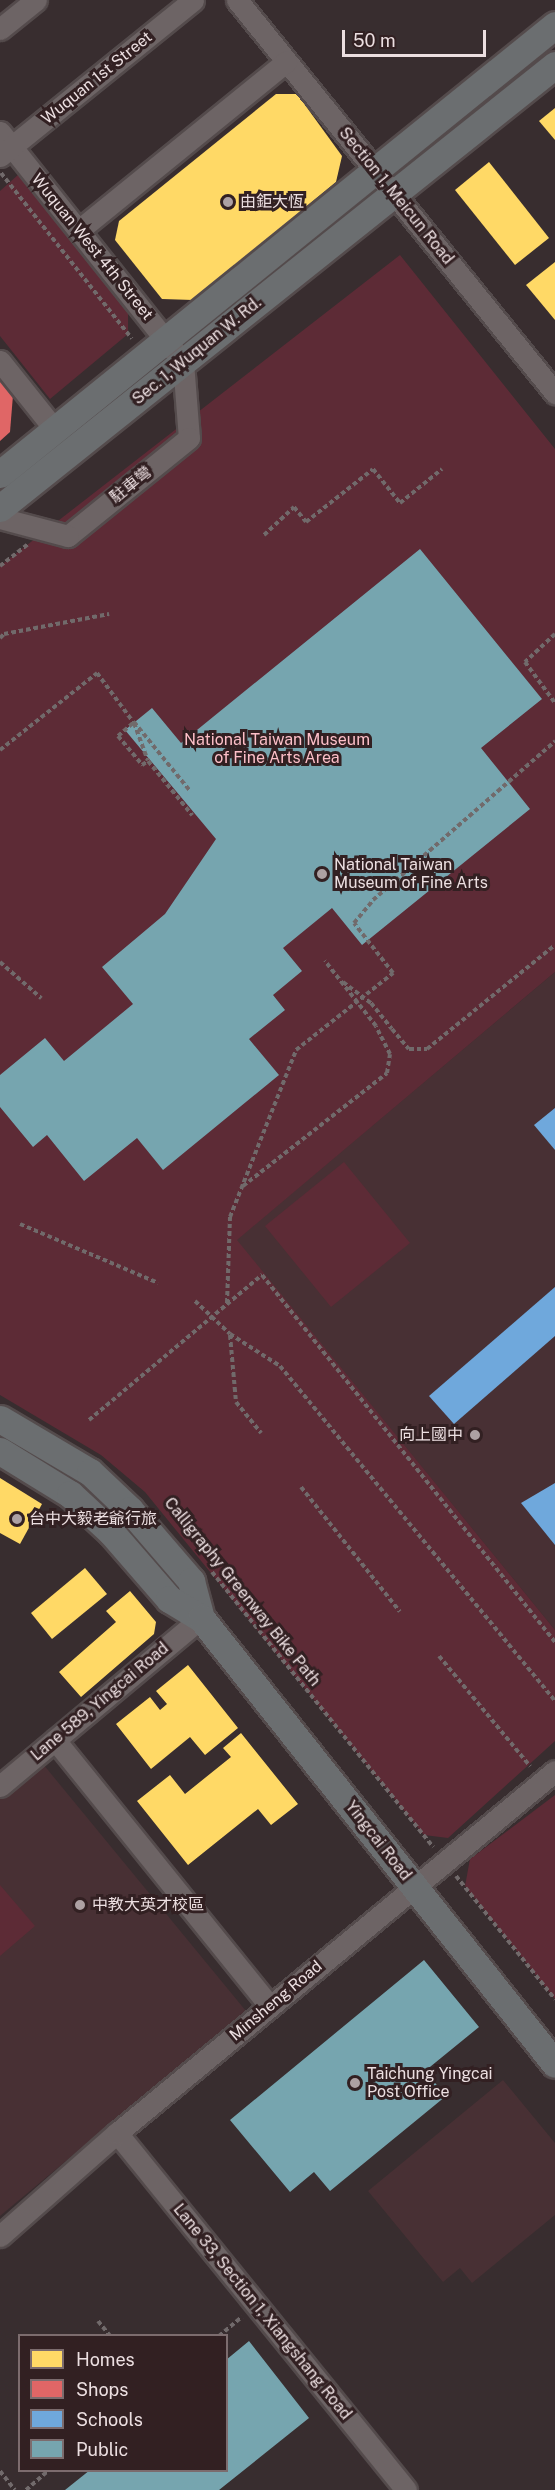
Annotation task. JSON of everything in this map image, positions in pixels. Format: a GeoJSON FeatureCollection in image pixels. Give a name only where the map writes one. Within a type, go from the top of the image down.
{"type":"FeatureCollection","features":[{"type":"Feature","properties":{"kind":"main road","name":"Sec. 1, Wuquan W. Rd."},"geometry":{"type":"LineString","coordinates":[[0,474],[555,25]]}},
{"type":"Feature","properties":{"kind":"main road","name":"Sec. 1, Wuquan W. Rd."},"geometry":{"type":"LineString","coordinates":[[0,508],[555,65]]}},
{"type":"Feature","properties":{"kind":"main road","name":"Yingcai Road"},"geometry":{"type":"LineString","coordinates":[[0,1419],[90,1472],[130,1510],[191,1581],[201,1618]]}},
{"type":"Feature","properties":{"kind":"main road","name":"Yingcai Road"},"geometry":{"type":"LineString","coordinates":[[0,1451],[70,1494],[111,1532],[169,1599],[201,1618],[555,2064]]}},
{"type":"Feature","properties":{"kind":"street"},"geometry":{"type":"LineString","coordinates":[[0,29],[36,0]]}},
{"type":"Feature","properties":{"kind":"street","name":"Wuquan 1st Street"},"geometry":{"type":"LineString","coordinates":[[4,145],[193,0]]}},
{"type":"Feature","properties":{"kind":"street","name":"Section 1, Meicun Road"},"geometry":{"type":"LineString","coordinates":[[237,0],[555,393]]}},
{"type":"Feature","properties":{"kind":"street"},"geometry":{"type":"LineString","coordinates":[[79,230],[286,62]]}},
{"type":"Feature","properties":{"kind":"street","name":"Wuquan West 4th Street"},"geometry":{"type":"LineString","coordinates":[[4,145],[79,230],[183,362]]}},
{"type":"Feature","properties":{"kind":"street"},"geometry":{"type":"LineString","coordinates":[[0,361],[55,430]]}},
{"type":"Feature","properties":{"kind":"street","name":"駐車彎"},"geometry":{"type":"LineString","coordinates":[[0,518],[68,536],[189,438],[183,362]]}},
{"type":"Feature","properties":{"kind":"street","name":"Lane 589, Yingcai Road"},"geometry":{"type":"LineString","coordinates":[[0,1786],[201,1618]]}},
{"type":"Feature","properties":{"kind":"street"},"geometry":{"type":"LineString","coordinates":[[55,1740],[270,2006]]}},
{"type":"Feature","properties":{"kind":"street","name":"Minsheng Road"},"geometry":{"type":"LineString","coordinates":[[0,2236],[117,2133],[549,1776]]}},
{"type":"Feature","properties":{"kind":"street","name":"Lane 33, Section 1, Xiangshang Road"},"geometry":{"type":"LineString","coordinates":[[117,2133],[406,2490]]}},
{"type":"Feature","properties":{"kind":"path"},"geometry":{"type":"LineString","coordinates":[[5,179],[128,334]]}},
{"type":"Feature","properties":{"kind":"path"},"geometry":{"type":"LineString","coordinates":[[264,536],[294,507],[306,522],[373,469],[400,503],[442,469]]}},
{"type":"Feature","properties":{"kind":"path"},"geometry":{"type":"LineString","coordinates":[[0,638],[4,634],[109,614]]}},
{"type":"Feature","properties":{"kind":"path"},"geometry":{"type":"LineString","coordinates":[[555,634],[525,662],[555,704]]}},
{"type":"Feature","properties":{"kind":"path"},"geometry":{"type":"LineString","coordinates":[[0,750],[97,673],[134,723],[148,761],[192,815]]}},
{"type":"Feature","properties":{"kind":"path"},"geometry":{"type":"LineString","coordinates":[[148,761],[142,765],[118,736],[134,722],[190,791]]}},
{"type":"Feature","properties":{"kind":"path"},"geometry":{"type":"LineString","coordinates":[[227,1303],[230,1217],[296,1050],[393,972],[354,923],[372,900],[555,741]]}},
{"type":"Feature","properties":{"kind":"path"},"geometry":{"type":"LineString","coordinates":[[339,980],[371,1003],[409,1049],[427,1049],[555,945]]}},
{"type":"Feature","properties":{"kind":"path"},"geometry":{"type":"LineString","coordinates":[[243,1186],[387,1072],[390,1054],[376,1026],[325,961]]}},
{"type":"Feature","properties":{"kind":"path"},"geometry":{"type":"LineString","coordinates":[[0,962],[41,999]]}},
{"type":"Feature","properties":{"kind":"path"},"geometry":{"type":"LineString","coordinates":[[21,1224],[158,1283]]}},
{"type":"Feature","properties":{"kind":"path"},"geometry":{"type":"LineString","coordinates":[[89,1420],[262,1275],[555,1642]]}},
{"type":"Feature","properties":{"kind":"path"},"geometry":{"type":"LineString","coordinates":[[195,1300],[230,1334],[280,1366],[555,1701]]}},
{"type":"Feature","properties":{"kind":"path"},"geometry":{"type":"LineString","coordinates":[[230,1334],[236,1402],[261,1433]]}},
{"type":"Feature","properties":{"kind":"path"},"geometry":{"type":"LineString","coordinates":[[301,1487],[400,1612]]}},
{"type":"Feature","properties":{"kind":"path","name":"Calligraphy Greenway Bike Path"},"geometry":{"type":"LineString","coordinates":[[206,1564],[431,1844]]}},
{"type":"Feature","properties":{"kind":"path"},"geometry":{"type":"LineString","coordinates":[[439,1656],[549,1776]]}},
{"type":"Feature","properties":{"kind":"path"},"geometry":{"type":"LineString","coordinates":[[460,1880],[555,1999]]}},
{"type":"Feature","properties":{"kind":"path"},"geometry":{"type":"LineString","coordinates":[[222,2334],[257,2306]]}},
{"type":"Feature","properties":{"kind":"path"},"geometry":{"type":"LineString","coordinates":[[98,2321],[108,2334]]}},
{"type":"Feature","properties":{"kind":"path"},"geometry":{"type":"LineString","coordinates":[[0,2471],[15,2490]]}},
{"type":"Feature","properties":{"kind":"path"},"geometry":{"type":"LineString","coordinates":[[26,2490],[48,2472]]}},
{"type":"Feature","properties":{"kind":"shaded area","name":"向上國中"},"geometry":{"type":"Polygon","coordinates":[[[555,972],[555,1630],[236,1240],[555,972]]]}},
{"type":"Feature","properties":{"kind":"shaded area","name":"中教大英才校區"},"geometry":{"type":"Polygon","coordinates":[[[43,1764],[246,2011],[0,2216],[0,1799],[43,1764]]]}},
{"type":"Feature","properties":{"kind":"shaded area"},"geometry":{"type":"Polygon","coordinates":[[[503,2080],[555,2143],[555,2215],[472,2283],[460,2268],[443,2282],[368,2191],[503,2080]]]}},
{"type":"Feature","properties":{"kind":"green space"},"geometry":{"type":"Polygon","coordinates":[[[19,174],[128,310],[128,334],[50,399],[0,336],[0,191],[19,174]]]}},
{"type":"Feature","properties":{"kind":"green space","name":"National Taiwan Museum of Fine Arts Area"},"geometry":{"type":"Polygon","coordinates":[[[400,255],[555,449],[555,972],[237,1240],[555,1630],[555,1741],[448,1838],[424,1835],[145,1492],[101,1455],[0,1395],[0,566],[400,255]]]}},
{"type":"Feature","properties":{"kind":"green space"},"geometry":{"type":"Polygon","coordinates":[[[344,1162],[410,1243],[331,1307],[265,1226],[344,1162]]]}},
{"type":"Feature","properties":{"kind":"green space"},"geometry":{"type":"Polygon","coordinates":[[[555,1795],[555,1999],[465,1886],[470,1859],[555,1795]]]}},
{"type":"Feature","properties":{"kind":"green space"},"geometry":{"type":"Polygon","coordinates":[[[0,1885],[35,1926],[0,1956],[0,1885]]]}},
{"type":"Feature","properties":{"kind":"building: Homes","name":"由鉅大恆"},"geometry":{"type":"Polygon","coordinates":[[[276,94],[297,94],[342,156],[336,182],[193,300],[162,299],[115,240],[119,221],[276,94]]]}},
{"type":"Feature","properties":{"kind":"building: Homes"},"geometry":{"type":"Polygon","coordinates":[[[555,108],[555,140],[539,121],[555,108]]]}},
{"type":"Feature","properties":{"kind":"building: Homes"},"geometry":{"type":"Polygon","coordinates":[[[489,162],[549,238],[515,265],[455,190],[489,162]]]}},
{"type":"Feature","properties":{"kind":"building: Homes"},"geometry":{"type":"Polygon","coordinates":[[[555,262],[555,320],[526,285],[555,262]]]}},
{"type":"Feature","properties":{"kind":"building: Homes","name":"台中大毅老爺行旅"},"geometry":{"type":"Polygon","coordinates":[[[0,1478],[42,1504],[20,1544],[0,1533],[0,1478]]]}},
{"type":"Feature","properties":{"kind":"building: Homes"},"geometry":{"type":"Polygon","coordinates":[[[85,1568],[107,1594],[52,1639],[31,1613],[85,1568]]]}},
{"type":"Feature","properties":{"kind":"building: Homes"},"geometry":{"type":"Polygon","coordinates":[[[130,1591],[156,1622],[154,1634],[81,1697],[59,1672],[116,1622],[106,1611],[130,1591]]]}},
{"type":"Feature","properties":{"kind":"building: Homes"},"geometry":{"type":"Polygon","coordinates":[[[188,1665],[238,1728],[205,1755],[190,1737],[151,1769],[116,1724],[150,1697],[160,1710],[167,1704],[156,1691],[188,1665]]]}},
{"type":"Feature","properties":{"kind":"building: Homes"},"geometry":{"type":"Polygon","coordinates":[[[241,1733],[298,1804],[271,1825],[258,1809],[188,1865],[137,1801],[170,1775],[185,1794],[231,1757],[223,1748],[241,1733]]]}},
{"type":"Feature","properties":{"kind":"building: Shops"},"geometry":{"type":"Polygon","coordinates":[[[0,379],[13,395],[10,432],[0,441],[0,379]]]}},
{"type":"Feature","properties":{"kind":"building: Schools"},"geometry":{"type":"Polygon","coordinates":[[[555,1108],[555,1150],[534,1125],[555,1108]]]}},
{"type":"Feature","properties":{"kind":"building: Schools"},"geometry":{"type":"Polygon","coordinates":[[[555,1287],[555,1336],[454,1424],[429,1396],[555,1287]]]}},
{"type":"Feature","properties":{"kind":"building: Schools"},"geometry":{"type":"Polygon","coordinates":[[[555,1483],[555,1545],[521,1503],[555,1483]]]}},
{"type":"Feature","properties":{"kind":"building: Public","name":"National Taiwan Museum of Fine Arts"},"geometry":{"type":"Polygon","coordinates":[[[420,549],[542,699],[481,748],[530,809],[362,945],[332,908],[283,948],[302,971],[273,995],[285,1010],[249,1039],[279,1075],[163,1170],[137,1138],[84,1181],[47,1135],[33,1147],[0,1107],[0,1075],[45,1038],[64,1061],[133,1004],[102,967],[165,914],[216,839],[125,730],[152,708],[181,743],[420,549]]]}},
{"type":"Feature","properties":{"kind":"building: Public","name":"Taichung Yingcai Post Office"},"geometry":{"type":"Polygon","coordinates":[[[424,1960],[479,2027],[425,2071],[446,2096],[330,2191],[314,2172],[290,2192],[230,2120],[424,1960]]]}},
{"type":"Feature","properties":{"kind":"building: Public"},"geometry":{"type":"Polygon","coordinates":[[[249,2341],[309,2418],[219,2490],[65,2490],[88,2472],[228,2472],[228,2358],[249,2341]]]}},
{"type":"Feature","properties":{"kind":"place","name":"由鉅大恆"},"geometry":{"type":"Point","coordinates":[228,202]}},
{"type":"Feature","properties":{"kind":"place","name":"National Taiwan Museum of Fine Arts"},"geometry":{"type":"Point","coordinates":[322,874]}},
{"type":"Feature","properties":{"kind":"place","name":"向上國中"},"geometry":{"type":"Point","coordinates":[475,1435]}},
{"type":"Feature","properties":{"kind":"place","name":"台中大毅老爺行旅"},"geometry":{"type":"Point","coordinates":[17,1519]}},
{"type":"Feature","properties":{"kind":"place","name":"中教大英才校區"},"geometry":{"type":"Point","coordinates":[80,1905]}},
{"type":"Feature","properties":{"kind":"place","name":"Taichung Yingcai Post Office"},"geometry":{"type":"Point","coordinates":[355,2083]}}]}
